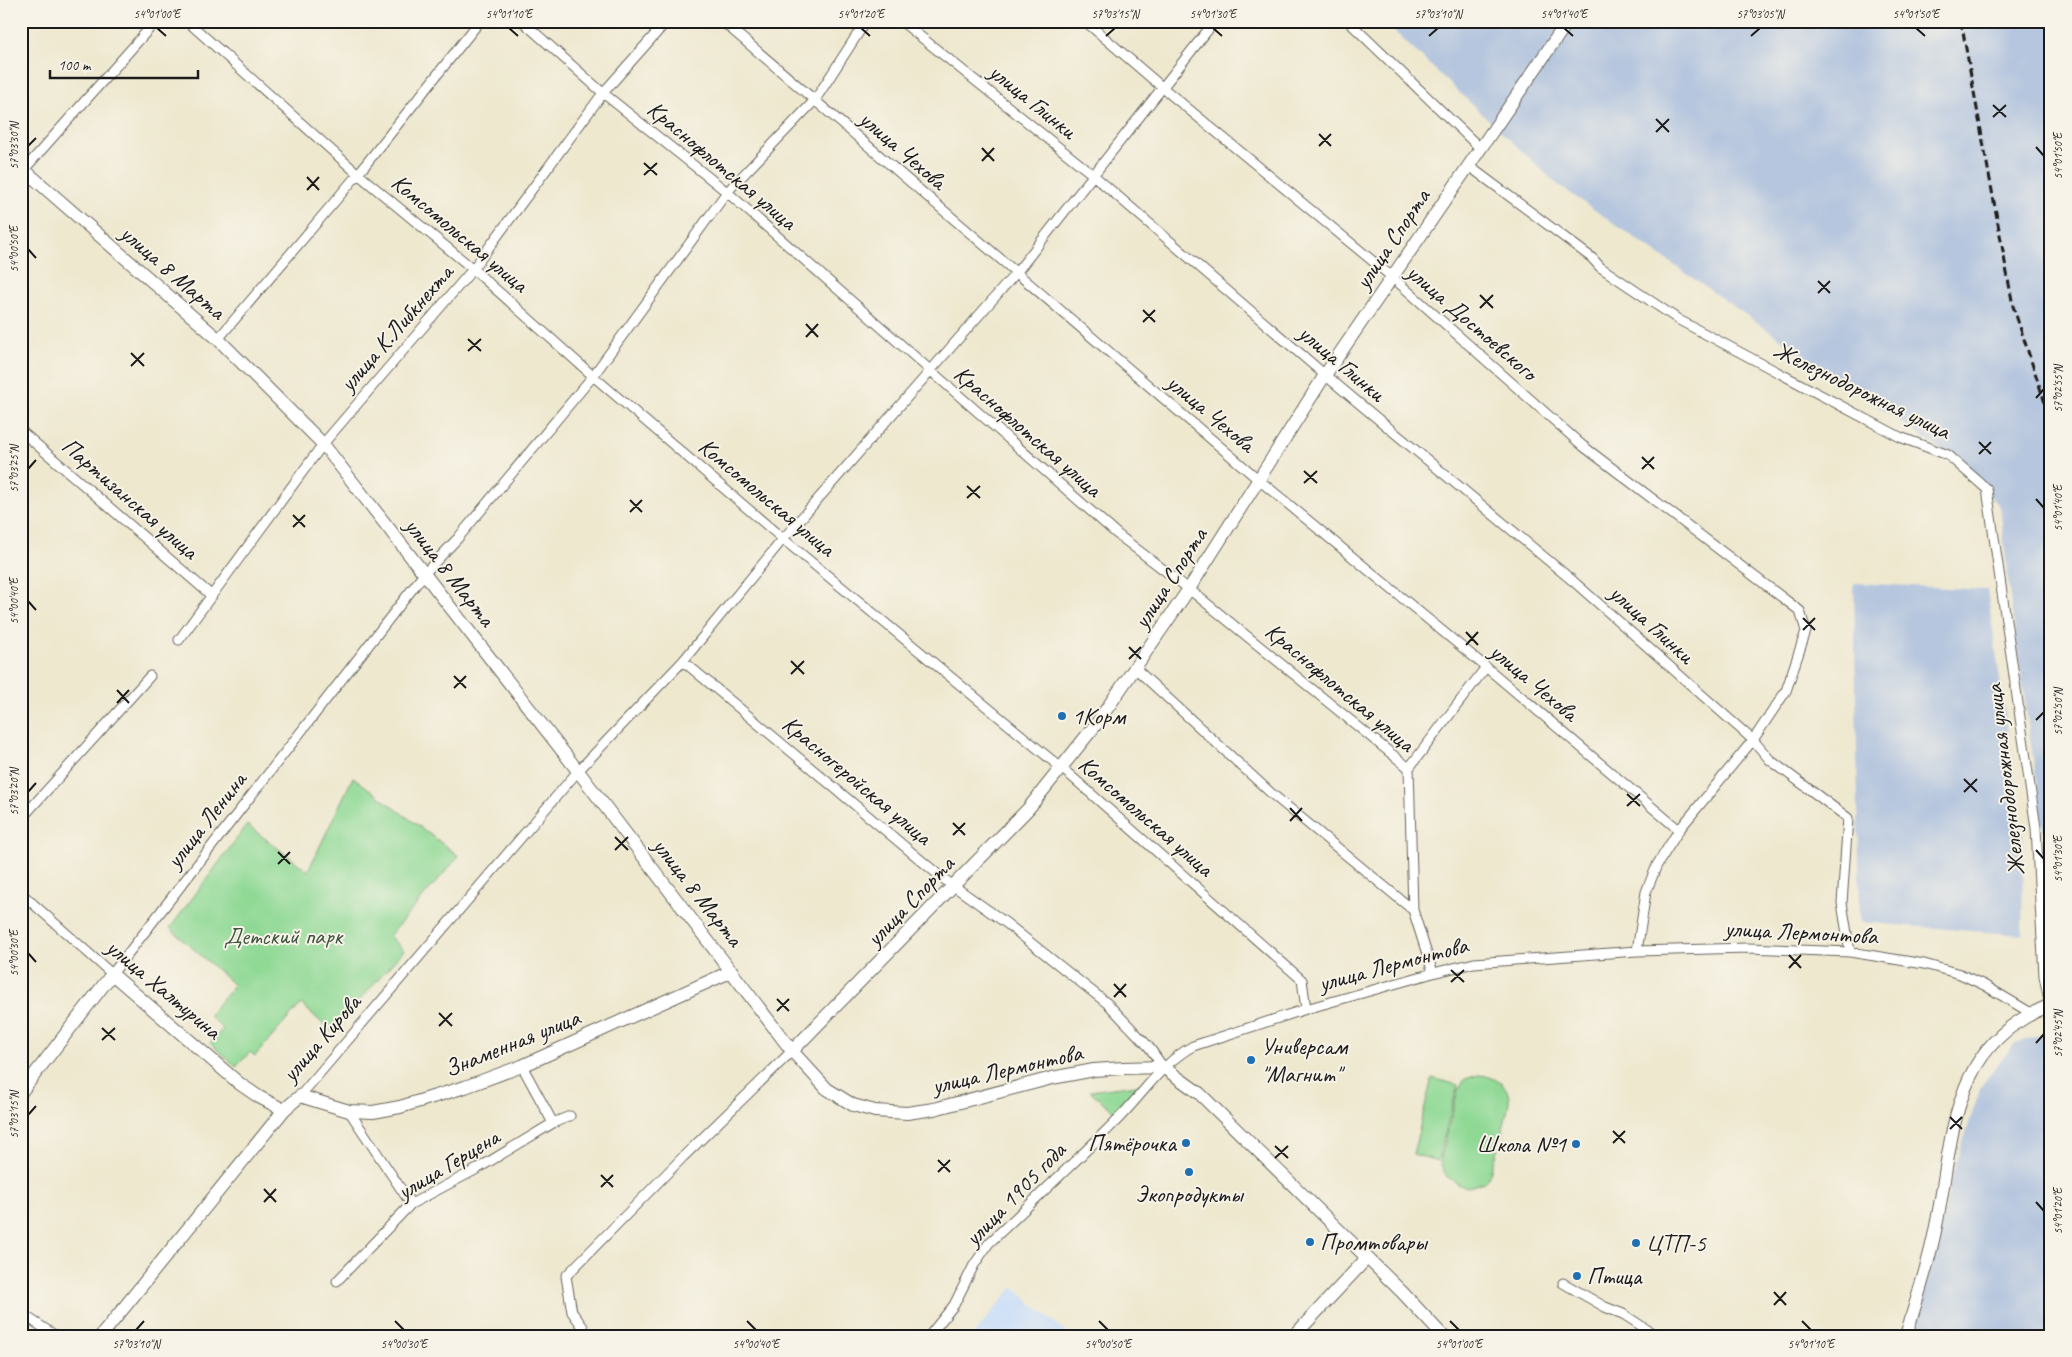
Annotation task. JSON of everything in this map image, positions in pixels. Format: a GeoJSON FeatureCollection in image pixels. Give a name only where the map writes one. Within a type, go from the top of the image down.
{"type":"FeatureCollection","features":[{"type":"Feature","properties":{"kind":"main road","name":"улица Спорта"},"geometry":{"type":"LineString","coordinates":[[792,1051],[1028,809],[1062,768],[1135,668],[1189,588],[1325,375],[1568,21]]}},
{"type":"Feature","properties":{"kind":"main road","name":"улица 8 Марта"},"geometry":{"type":"LineString","coordinates":[[22,170],[218,339],[323,444],[578,771],[792,1051]]}},
{"type":"Feature","properties":{"kind":"main road","name":"Знаменная улица"},"geometry":{"type":"LineString","coordinates":[[300,1096],[349,1112],[372,1112],[400,1106],[465,1087],[522,1066],[732,971]]}},
{"type":"Feature","properties":{"kind":"main road","name":"улица Ленина"},"geometry":{"type":"LineString","coordinates":[[21,1092],[112,974]]}},
{"type":"Feature","properties":{"kind":"main road","name":"улица Халтурина"},"geometry":{"type":"LineString","coordinates":[[112,974],[240,1084],[259,1097],[284,1110]]}},
{"type":"Feature","properties":{"kind":"main road","name":"Железнодорожная улица"},"geometry":{"type":"LineString","coordinates":[[1906,1336],[1934,1240],[1950,1141],[1965,1087],[1978,1063],[2013,1023],[2050,1005]]}},
{"type":"Feature","properties":{"kind":"main road","name":"улица Лермонтова"},"geometry":{"type":"LineString","coordinates":[[792,1051],[812,1075],[840,1098],[853,1105],[875,1111],[899,1112],[934,1109],[1052,1078],[1094,1070],[1163,1067]]}},
{"type":"Feature","properties":{"kind":"main road"},"geometry":{"type":"LineString","coordinates":[[1163,1067],[1199,1093],[1402,1292],[1443,1336]]}},
{"type":"Feature","properties":{"kind":"main road","name":"улица Кирова"},"geometry":{"type":"LineString","coordinates":[[101,1336],[284,1110],[300,1096]]}},
{"type":"Feature","properties":{"kind":"main road"},"geometry":{"type":"LineString","coordinates":[[1294,1336],[1367,1258]]}},
{"type":"Feature","properties":{"kind":"street"},"geometry":{"type":"LineString","coordinates":[[22,170],[156,21]]}},
{"type":"Feature","properties":{"kind":"street","name":"Комсомольская улица"},"geometry":{"type":"LineString","coordinates":[[187,21],[358,174],[473,269],[593,376],[783,539],[1062,768],[1302,980],[1306,1009]]}},
{"type":"Feature","properties":{"kind":"street"},"geometry":{"type":"LineString","coordinates":[[218,339],[358,174],[480,21]]}},
{"type":"Feature","properties":{"kind":"street","name":"Краснофлотская улица"},"geometry":{"type":"LineString","coordinates":[[522,21],[603,93],[727,192],[1117,534],[1189,588],[1409,768],[1413,910],[1432,972]]}},
{"type":"Feature","properties":{"kind":"street","name":"улица К.Либкнехта"},"geometry":{"type":"LineString","coordinates":[[179,640],[323,444],[473,269],[603,93],[667,21]]}},
{"type":"Feature","properties":{"kind":"street","name":"улица Чехова"},"geometry":{"type":"LineString","coordinates":[[722,21],[1259,480],[1486,667],[1679,830]]}},
{"type":"Feature","properties":{"kind":"street","name":"улица Ленина"},"geometry":{"type":"LineString","coordinates":[[112,974],[424,574],[458,538],[593,376],[727,192],[815,100],[866,21]]}},
{"type":"Feature","properties":{"kind":"street","name":"улица Глинки"},"geometry":{"type":"LineString","coordinates":[[901,21],[1092,174],[1325,375],[1573,581],[1753,740],[1770,760],[1848,818],[1842,903],[1850,952]]}},
{"type":"Feature","properties":{"kind":"street","name":"улица Достоевского"},"geometry":{"type":"LineString","coordinates":[[1085,21],[1163,88],[1392,277],[1583,446],[1800,611],[1806,631],[1786,691],[1753,740]]}},
{"type":"Feature","properties":{"kind":"street","name":"улица Кирова"},"geometry":{"type":"LineString","coordinates":[[300,1096],[578,771],[683,661],[783,539],[1016,273],[1092,174],[1215,21]]}},
{"type":"Feature","properties":{"kind":"street"},"geometry":{"type":"LineString","coordinates":[[1348,21],[1481,149]]}},
{"type":"Feature","properties":{"kind":"street","name":"Железнодорожная улица"},"geometry":{"type":"LineString","coordinates":[[1469,166],[1592,258],[1600,267],[1678,320],[1900,437],[1948,455],[1987,489],[2036,828],[2044,976],[2050,1005]]}},
{"type":"Feature","properties":{"kind":"street","name":"Партизанская улица"},"geometry":{"type":"LineString","coordinates":[[21,431],[212,596]]}},
{"type":"Feature","properties":{"kind":"street","name":"Красногеройская улица"},"geometry":{"type":"LineString","coordinates":[[683,661],[954,886],[1006,923],[1108,1004],[1139,1035],[1163,1067]]}},
{"type":"Feature","properties":{"kind":"street"},"geometry":{"type":"LineString","coordinates":[[1409,768],[1486,667]]}},
{"type":"Feature","properties":{"kind":"street"},"geometry":{"type":"LineString","coordinates":[[1135,668],[1272,794],[1413,910]]}},
{"type":"Feature","properties":{"kind":"street"},"geometry":{"type":"LineString","coordinates":[[21,819],[150,676]]}},
{"type":"Feature","properties":{"kind":"street"},"geometry":{"type":"LineString","coordinates":[[1637,950],[1646,892],[1657,865],[1679,830],[1753,740]]}},
{"type":"Feature","properties":{"kind":"street","name":"улица Халтурина"},"geometry":{"type":"LineString","coordinates":[[21,893],[112,974]]}},
{"type":"Feature","properties":{"kind":"street","name":"улица Лермонтова"},"geometry":{"type":"LineString","coordinates":[[1163,1067],[1177,1055],[1193,1046],[1306,1009],[1432,972],[1474,963],[1637,950],[1748,948],[1850,952],[1924,964],[1960,974],[1984,985],[2031,1013]]}},
{"type":"Feature","properties":{"kind":"street","name":"улица Спорта"},"geometry":{"type":"LineString","coordinates":[[583,1327],[572,1312],[566,1276],[683,1157],[792,1051]]}},
{"type":"Feature","properties":{"kind":"street"},"geometry":{"type":"LineString","coordinates":[[522,1066],[553,1124]]}},
{"type":"Feature","properties":{"kind":"street","name":"улица 1905 года"},"geometry":{"type":"LineString","coordinates":[[929,1336],[954,1305],[974,1265],[989,1244],[1117,1121],[1152,1083],[1163,1067]]}},
{"type":"Feature","properties":{"kind":"street"},"geometry":{"type":"LineString","coordinates":[[349,1112],[411,1204]]}},
{"type":"Feature","properties":{"kind":"street","name":"улица Герцена"},"geometry":{"type":"LineString","coordinates":[[337,1281],[411,1204],[570,1116]]}},
{"type":"Feature","properties":{"kind":"street"},"geometry":{"type":"LineString","coordinates":[[1563,1284],[1605,1307],[1623,1314],[1657,1336]]}},
{"type":"Feature","properties":{"kind":"street"},"geometry":{"type":"LineString","coordinates":[[21,1313],[56,1336]]}},
{"type":"Feature","properties":{"kind":"shaded area"},"geometry":{"type":"Polygon","coordinates":[[[1383,21],[2051,21],[2051,885],[2010,597],[2000,506],[1948,455],[1557,184],[1383,21]]]}},
{"type":"Feature","properties":{"kind":"shaded area"},"geometry":{"type":"Polygon","coordinates":[[[1854,583],[1987,590],[2023,836],[2022,935],[1860,922],[1854,583]]]}},
{"type":"Feature","properties":{"kind":"shaded area"},"geometry":{"type":"Polygon","coordinates":[[[2051,1032],[2051,1336],[1912,1336],[1955,1167],[1981,1086],[2015,1043],[2051,1032]]]}},
{"type":"Feature","properties":{"kind":"shaded area"},"geometry":{"type":"Polygon","coordinates":[[[1013,1287],[1070,1336],[972,1336],[1013,1287]]]}},
{"type":"Feature","properties":{"kind":"green space","name":"Детский парк"},"geometry":{"type":"Polygon","coordinates":[[[353,777],[459,856],[389,936],[404,950],[332,1032],[301,1004],[255,1056],[250,1052],[236,1067],[210,1043],[223,1029],[209,1015],[234,985],[170,928],[247,825],[308,871],[353,777]]]}},
{"type":"Feature","properties":{"kind":"green space"},"geometry":{"type":"Polygon","coordinates":[[[1478,1075],[1494,1079],[1503,1085],[1508,1094],[1509,1105],[1488,1179],[1485,1182],[1468,1187],[1460,1185],[1446,1176],[1440,1162],[1458,1090],[1465,1079],[1478,1075]]]}},
{"type":"Feature","properties":{"kind":"green space"},"geometry":{"type":"Polygon","coordinates":[[[1432,1078],[1458,1085],[1438,1161],[1413,1154],[1432,1078]]]}},
{"type":"Feature","properties":{"kind":"green space"},"geometry":{"type":"Polygon","coordinates":[[[1145,1084],[1117,1114],[1090,1091],[1145,1084]]]}},
{"type":"Feature","properties":{"kind":"railway"},"geometry":{"type":"LineString","coordinates":[[1961,21],[2013,306],[2051,421]]}},
{"type":"Feature","properties":{"kind":"place","name":"1Корм"},"geometry":{"type":"Point","coordinates":[1062,716]}},
{"type":"Feature","properties":{"kind":"place","name":"Универсам \"Магнит\""},"geometry":{"type":"Point","coordinates":[1251,1060]}},
{"type":"Feature","properties":{"kind":"place","name":"Пятёрочка"},"geometry":{"type":"Point","coordinates":[1186,1143]}},
{"type":"Feature","properties":{"kind":"place","name":"Школа №1"},"geometry":{"type":"Point","coordinates":[1576,1144]}},
{"type":"Feature","properties":{"kind":"place","name":"Экопродукты"},"geometry":{"type":"Point","coordinates":[1189,1172]}},
{"type":"Feature","properties":{"kind":"place","name":"Промтовары"},"geometry":{"type":"Point","coordinates":[1310,1242]}},
{"type":"Feature","properties":{"kind":"place","name":"ЦТП-5"},"geometry":{"type":"Point","coordinates":[1636,1243]}},
{"type":"Feature","properties":{"kind":"place","name":"Птица"},"geometry":{"type":"Point","coordinates":[1577,1276]}}]}
